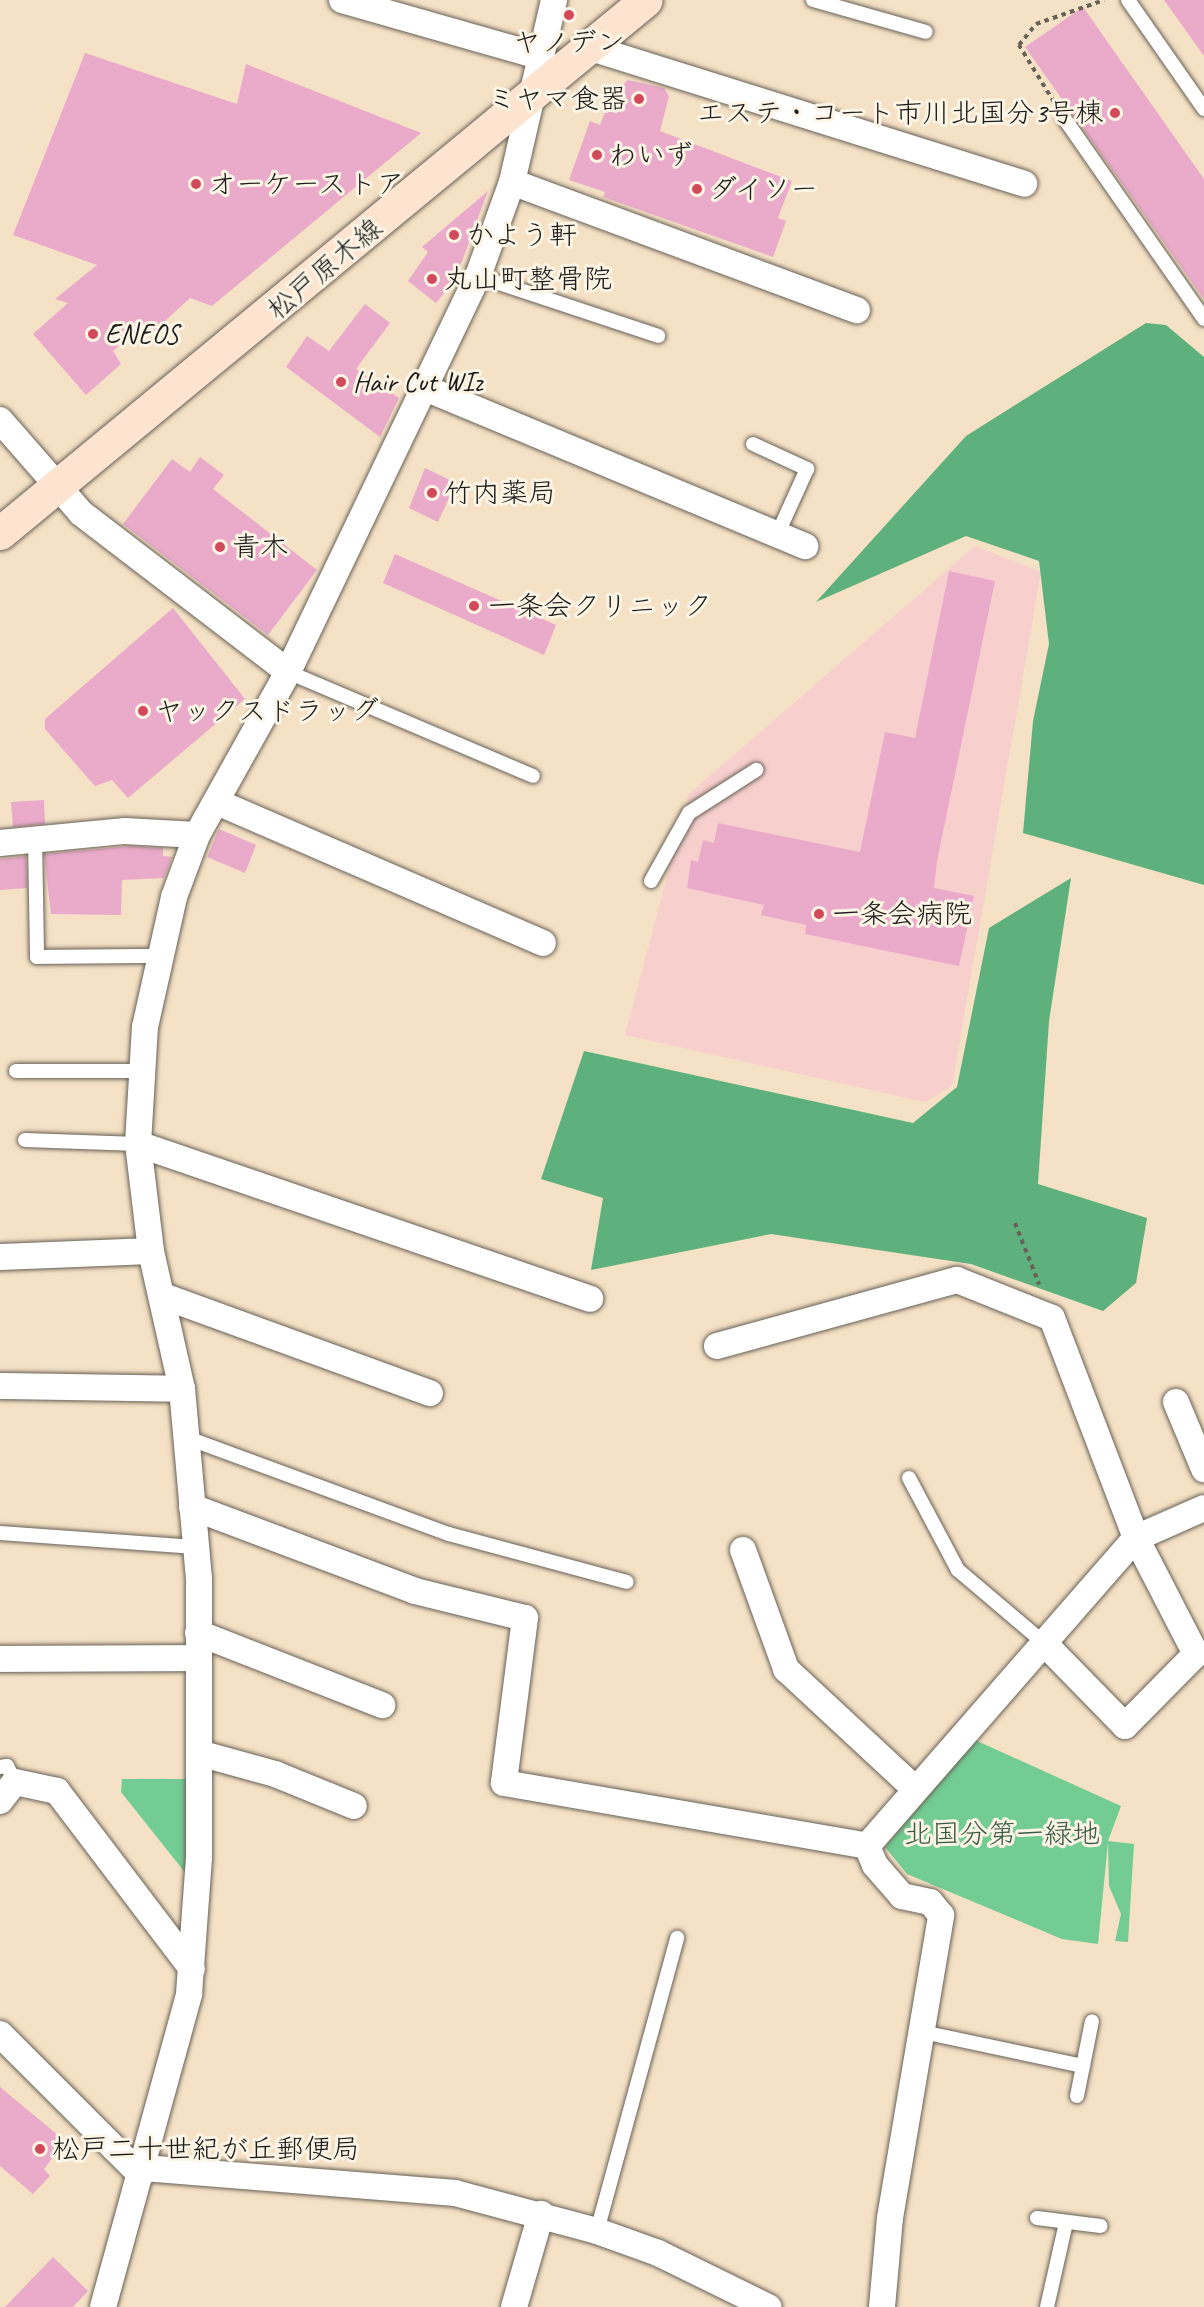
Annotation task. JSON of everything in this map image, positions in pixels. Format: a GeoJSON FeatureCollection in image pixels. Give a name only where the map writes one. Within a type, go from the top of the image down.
{"type":"FeatureCollection","features":[{"type":"Feature","properties":{"kind":"main road","name":"松戸原木線"},"geometry":{"type":"LineString","coordinates":[[0,533],[527,101],[646,0]]}},
{"type":"Feature","properties":{"kind":"street"},"geometry":{"type":"LineString","coordinates":[[342,0],[539,56]]}},
{"type":"Feature","properties":{"kind":"street"},"geometry":{"type":"LineString","coordinates":[[103,2307],[142,2172],[192,1969],[199,1753],[195,1547],[182,1389],[163,1296],[151,1251],[138,1144],[140,1071],[162,956],[174,897],[197,835],[288,672],[478,276],[512,182],[527,101],[554,0]]}},
{"type":"Feature","properties":{"kind":"street"},"geometry":{"type":"LineString","coordinates":[[591,48],[1024,184]]}},
{"type":"Feature","properties":{"kind":"street"},"geometry":{"type":"LineString","coordinates":[[512,182],[857,310]]}},
{"type":"Feature","properties":{"kind":"street"},"geometry":{"type":"LineString","coordinates":[[425,388],[805,546]]}},
{"type":"Feature","properties":{"kind":"street"},"geometry":{"type":"LineString","coordinates":[[0,420],[81,513],[288,672]]}},
{"type":"Feature","properties":{"kind":"street"},"geometry":{"type":"LineString","coordinates":[[217,802],[543,943]]}},
{"type":"Feature","properties":{"kind":"street"},"geometry":{"type":"LineString","coordinates":[[0,843],[124,831],[197,835]]}},
{"type":"Feature","properties":{"kind":"street"},"geometry":{"type":"LineString","coordinates":[[138,1144],[590,1299]]}},
{"type":"Feature","properties":{"kind":"street"},"geometry":{"type":"LineString","coordinates":[[0,1257],[151,1251]]}},
{"type":"Feature","properties":{"kind":"street"},"geometry":{"type":"LineString","coordinates":[[717,1346],[957,1280],[1052,1318],[1136,1538],[1196,1654],[1125,1726],[1044,1643]]}},
{"type":"Feature","properties":{"kind":"street"},"geometry":{"type":"LineString","coordinates":[[163,1296],[430,1393]]}},
{"type":"Feature","properties":{"kind":"street"},"geometry":{"type":"LineString","coordinates":[[0,1386],[182,1389]]}},
{"type":"Feature","properties":{"kind":"street"},"geometry":{"type":"LineString","coordinates":[[1176,1402],[1204,1469]]}},
{"type":"Feature","properties":{"kind":"street"},"geometry":{"type":"LineString","coordinates":[[192,1507],[415,1591],[525,1618],[504,1784],[867,1846]]}},
{"type":"Feature","properties":{"kind":"street"},"geometry":{"type":"LineString","coordinates":[[867,1846],[914,1788],[1136,1538],[1204,1508]]}},
{"type":"Feature","properties":{"kind":"street"},"geometry":{"type":"LineString","coordinates":[[743,1550],[786,1669],[914,1788]]}},
{"type":"Feature","properties":{"kind":"street"},"geometry":{"type":"LineString","coordinates":[[0,1659],[198,1646],[382,1705]]}},
{"type":"Feature","properties":{"kind":"street"},"geometry":{"type":"LineString","coordinates":[[199,1753],[274,1774],[354,1806]]}},
{"type":"Feature","properties":{"kind":"street"},"geometry":{"type":"LineString","coordinates":[[5,1783],[57,1791],[192,1969]]}},
{"type":"Feature","properties":{"kind":"street"},"geometry":{"type":"LineString","coordinates":[[867,1846],[875,1865],[902,1896],[930,1902],[941,1915],[918,2031],[890,2217],[882,2307]]}},
{"type":"Feature","properties":{"kind":"street"},"geometry":{"type":"LineString","coordinates":[[0,2034],[142,2172],[455,2193],[597,2230],[658,2253],[768,2307]]}},
{"type":"Feature","properties":{"kind":"street"},"geometry":{"type":"LineString","coordinates":[[514,2307],[541,2214]]}},
{"type":"Feature","properties":{"kind":"lane"},"geometry":{"type":"LineString","coordinates":[[813,0],[926,32]]}},
{"type":"Feature","properties":{"kind":"lane"},"geometry":{"type":"LineString","coordinates":[[1128,0],[1204,109]]}},
{"type":"Feature","properties":{"kind":"lane"},"geometry":{"type":"LineString","coordinates":[[1064,118],[1204,319]]}},
{"type":"Feature","properties":{"kind":"lane"},"geometry":{"type":"LineString","coordinates":[[478,276],[658,336]]}},
{"type":"Feature","properties":{"kind":"lane"},"geometry":{"type":"LineString","coordinates":[[753,444],[807,469],[777,535]]}},
{"type":"Feature","properties":{"kind":"lane"},"geometry":{"type":"LineString","coordinates":[[288,672],[533,776]]}},
{"type":"Feature","properties":{"kind":"lane"},"geometry":{"type":"LineString","coordinates":[[651,881],[689,813],[756,770]]}},
{"type":"Feature","properties":{"kind":"lane"},"geometry":{"type":"LineString","coordinates":[[35,839],[37,957],[162,956]]}},
{"type":"Feature","properties":{"kind":"lane"},"geometry":{"type":"LineString","coordinates":[[16,1071],[140,1071]]}},
{"type":"Feature","properties":{"kind":"lane"},"geometry":{"type":"LineString","coordinates":[[25,1140],[138,1144]]}},
{"type":"Feature","properties":{"kind":"lane"},"geometry":{"type":"LineString","coordinates":[[186,1437],[449,1534],[627,1582]]}},
{"type":"Feature","properties":{"kind":"lane"},"geometry":{"type":"LineString","coordinates":[[909,1478],[958,1570],[1044,1643]]}},
{"type":"Feature","properties":{"kind":"lane"},"geometry":{"type":"LineString","coordinates":[[0,1533],[195,1547]]}},
{"type":"Feature","properties":{"kind":"lane"},"geometry":{"type":"LineString","coordinates":[[597,2230],[677,1938]]}},
{"type":"Feature","properties":{"kind":"lane"},"geometry":{"type":"LineString","coordinates":[[1077,2097],[1092,2021]]}},
{"type":"Feature","properties":{"kind":"lane"},"geometry":{"type":"LineString","coordinates":[[918,2031],[1083,2066]]}},
{"type":"Feature","properties":{"kind":"lane"},"geometry":{"type":"LineString","coordinates":[[1037,2218],[1100,2226]]}},
{"type":"Feature","properties":{"kind":"lane"},"geometry":{"type":"LineString","coordinates":[[1047,2307],[1066,2223]]}},
{"type":"Feature","properties":{"kind":"path"},"geometry":{"type":"LineString","coordinates":[[1064,118],[1019,45],[1036,24],[1104,0]]}},
{"type":"Feature","properties":{"kind":"path"},"geometry":{"type":"LineString","coordinates":[[1015,1223],[1052,1318]]}},
{"type":"Feature","properties":{"kind":"shaded area","name":"一条会病院"},"geometry":{"type":"Polygon","coordinates":[[[975,546],[1041,572],[952,1086],[925,1102],[625,1035],[689,794],[975,546]]]}},
{"type":"Feature","properties":{"kind":"green space"},"geometry":{"type":"Polygon","coordinates":[[[1146,323],[1166,325],[1204,357],[1204,885],[1023,833],[1033,721],[1049,644],[1039,561],[966,536],[816,602],[966,436],[1146,323]]]}},
{"type":"Feature","properties":{"kind":"green space"},"geometry":{"type":"Polygon","coordinates":[[[1071,878],[1049,1021],[1038,1184],[1147,1218],[1136,1283],[1103,1311],[971,1264],[771,1234],[591,1270],[603,1198],[541,1179],[584,1051],[913,1123],[957,1087],[989,928],[1071,878]]]}},
{"type":"Feature","properties":{"kind":"green space","name":"北国分第一緑地"},"geometry":{"type":"Polygon","coordinates":[[[975,1740],[1121,1806],[1108,1841],[1134,1844],[1128,1942],[1115,1941],[1121,1914],[1109,1886],[1108,1842],[1098,1944],[1062,1939],[907,1874],[885,1847],[975,1740]]]}},
{"type":"Feature","properties":{"kind":"green space"},"geometry":{"type":"Polygon","coordinates":[[[122,1779],[190,1779],[191,1880],[121,1792],[122,1779]]]}},
{"type":"Feature","properties":{"kind":"building"},"geometry":{"type":"Polygon","coordinates":[[[1164,0],[1204,0],[1204,56],[1164,0]]]}},
{"type":"Feature","properties":{"kind":"building","name":"エステ・コート市川北国分3号棟"},"geometry":{"type":"Polygon","coordinates":[[[1083,7],[1204,179],[1204,299],[1025,47],[1083,7]]]}},
{"type":"Feature","properties":{"kind":"building","name":"オーケーストア"},"geometry":{"type":"Polygon","coordinates":[[[85,53],[237,104],[246,64],[421,133],[212,306],[190,298],[153,332],[139,327],[113,351],[121,364],[86,395],[33,334],[68,303],[55,299],[97,265],[13,235],[85,53]]]}},
{"type":"Feature","properties":{"kind":"building","name":"ダイソー"},"geometry":{"type":"Polygon","coordinates":[[[628,80],[664,88],[669,96],[660,131],[792,181],[778,218],[786,221],[773,257],[603,197],[605,192],[569,180],[590,121],[600,125],[611,96],[628,80]]]}},
{"type":"Feature","properties":{"kind":"building"},"geometry":{"type":"Polygon","coordinates":[[[488,191],[455,280],[436,303],[408,281],[428,252],[422,247],[488,191]]]}},
{"type":"Feature","properties":{"kind":"building","name":"Hair Cut WIz"},"geometry":{"type":"Polygon","coordinates":[[[365,304],[390,323],[356,369],[399,398],[380,437],[286,367],[307,336],[329,351],[365,304]]]}},
{"type":"Feature","properties":{"kind":"building","name":"青木"},"geometry":{"type":"Polygon","coordinates":[[[200,457],[224,475],[213,489],[317,570],[268,635],[123,524],[172,459],[190,472],[200,457]]]}},
{"type":"Feature","properties":{"kind":"building","name":"竹内薬局"},"geometry":{"type":"Polygon","coordinates":[[[425,468],[456,483],[438,522],[409,508],[425,468]]]}},
{"type":"Feature","properties":{"kind":"building","name":"一条会クリニック"},"geometry":{"type":"Polygon","coordinates":[[[395,554],[556,625],[544,655],[383,583],[395,554]]]}},
{"type":"Feature","properties":{"kind":"building"},"geometry":{"type":"Polygon","coordinates":[[[949,571],[995,581],[937,861],[934,888],[974,896],[959,966],[805,934],[806,925],[761,915],[764,905],[687,888],[691,860],[698,862],[703,840],[714,843],[718,823],[860,852],[885,732],[915,738],[949,571]]]}},
{"type":"Feature","properties":{"kind":"building","name":"ヤックスドラッグ"},"geometry":{"type":"Polygon","coordinates":[[[173,608],[245,699],[128,798],[112,780],[95,786],[45,729],[45,719],[173,608]]]}},
{"type":"Feature","properties":{"kind":"building"},"geometry":{"type":"Polygon","coordinates":[[[44,800],[45,824],[13,827],[11,802],[44,800]]]}},
{"type":"Feature","properties":{"kind":"building"},"geometry":{"type":"Polygon","coordinates":[[[219,829],[256,845],[245,873],[207,857],[219,829]]]}},
{"type":"Feature","properties":{"kind":"building"},"geometry":{"type":"Polygon","coordinates":[[[130,846],[163,848],[163,856],[172,857],[164,878],[122,880],[121,915],[51,914],[44,854],[130,846]]]}},
{"type":"Feature","properties":{"kind":"building"},"geometry":{"type":"Polygon","coordinates":[[[26,856],[27,888],[0,890],[0,859],[26,856]]]}},
{"type":"Feature","properties":{"kind":"building"},"geometry":{"type":"Polygon","coordinates":[[[0,2087],[65,2141],[44,2169],[50,2176],[33,2194],[0,2166],[0,2087]]]}},
{"type":"Feature","properties":{"kind":"building"},"geometry":{"type":"Polygon","coordinates":[[[53,2257],[88,2291],[73,2307],[5,2307],[53,2257]]]}},
{"type":"Feature","properties":{"kind":"place","name":"ヤノデン"},"geometry":{"type":"Point","coordinates":[569,15]}},
{"type":"Feature","properties":{"kind":"place","name":"ミヤマ食器"},"geometry":{"type":"Point","coordinates":[639,99]}},
{"type":"Feature","properties":{"kind":"place","name":"エステ・コート市川北国分3号棟"},"geometry":{"type":"Point","coordinates":[1115,113]}},
{"type":"Feature","properties":{"kind":"place","name":"わいず"},"geometry":{"type":"Point","coordinates":[597,155]}},
{"type":"Feature","properties":{"kind":"place","name":"オーケーストア"},"geometry":{"type":"Point","coordinates":[196,184]}},
{"type":"Feature","properties":{"kind":"place","name":"ダイソー"},"geometry":{"type":"Point","coordinates":[697,189]}},
{"type":"Feature","properties":{"kind":"place","name":"かよう軒"},"geometry":{"type":"Point","coordinates":[454,235]}},
{"type":"Feature","properties":{"kind":"place","name":"丸山町整骨院"},"geometry":{"type":"Point","coordinates":[432,279]}},
{"type":"Feature","properties":{"kind":"place","name":"ENEOS"},"geometry":{"type":"Point","coordinates":[93,334]}},
{"type":"Feature","properties":{"kind":"place","name":"Hair Cut WIz"},"geometry":{"type":"Point","coordinates":[341,382]}},
{"type":"Feature","properties":{"kind":"place","name":"竹内薬局"},"geometry":{"type":"Point","coordinates":[432,493]}},
{"type":"Feature","properties":{"kind":"place","name":"青木"},"geometry":{"type":"Point","coordinates":[220,547]}},
{"type":"Feature","properties":{"kind":"place","name":"一条会クリニック"},"geometry":{"type":"Point","coordinates":[474,606]}},
{"type":"Feature","properties":{"kind":"place","name":"ヤックスドラッグ"},"geometry":{"type":"Point","coordinates":[143,711]}},
{"type":"Feature","properties":{"kind":"place","name":"一条会病院"},"geometry":{"type":"Point","coordinates":[819,914]}},
{"type":"Feature","properties":{"kind":"place","name":"松戸二十世紀が丘郵便局"},"geometry":{"type":"Point","coordinates":[40,2149]}}]}
